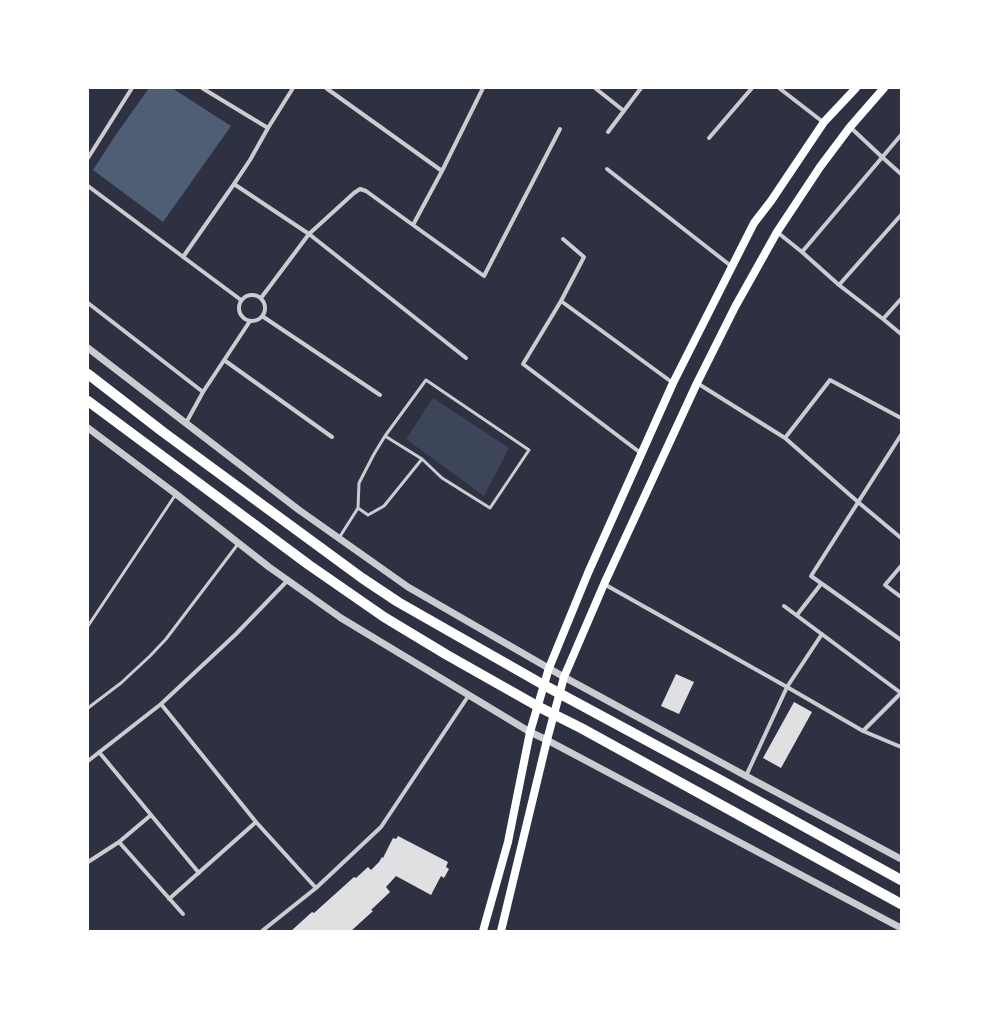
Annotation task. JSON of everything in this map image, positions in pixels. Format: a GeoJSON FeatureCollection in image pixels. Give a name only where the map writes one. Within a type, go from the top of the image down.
{"type":"FeatureCollection","features":[{"type":"Feature","properties":{"kind":"highway"},"geometry":{"type":"LineString","coordinates":[[91,377],[362,578],[398,602],[542,684],[901,880]]}},
{"type":"Feature","properties":{"kind":"highway"},"geometry":{"type":"LineString","coordinates":[[88,401],[309,565],[384,617],[447,655],[539,707],[581,728],[901,904]]}},
{"type":"Feature","properties":{"kind":"main road"},"geometry":{"type":"LineString","coordinates":[[483,931],[508,842],[530,732],[549,668],[588,573],[673,383],[754,223],[771,201],[824,122],[856,88]]}},
{"type":"Feature","properties":{"kind":"main road"},"geometry":{"type":"LineString","coordinates":[[501,931],[547,740],[564,677],[604,584],[697,383],[735,306],[777,232],[820,167],[850,126],[884,88]]}},
{"type":"Feature","properties":{"kind":"street"},"geometry":{"type":"LineString","coordinates":[[88,158],[132,88]]}},
{"type":"Feature","properties":{"kind":"street"},"geometry":{"type":"LineString","coordinates":[[202,88],[268,128]]}},
{"type":"Feature","properties":{"kind":"street"},"geometry":{"type":"LineString","coordinates":[[183,256],[250,160],[293,88]]}},
{"type":"Feature","properties":{"kind":"street"},"geometry":{"type":"LineString","coordinates":[[326,88],[442,170]]}},
{"type":"Feature","properties":{"kind":"street"},"geometry":{"type":"LineString","coordinates":[[413,226],[483,88]]}},
{"type":"Feature","properties":{"kind":"street"},"geometry":{"type":"LineString","coordinates":[[595,88],[624,111]]}},
{"type":"Feature","properties":{"kind":"street"},"geometry":{"type":"LineString","coordinates":[[608,132],[641,88]]}},
{"type":"Feature","properties":{"kind":"street"},"geometry":{"type":"LineString","coordinates":[[709,138],[752,88]]}},
{"type":"Feature","properties":{"kind":"street"},"geometry":{"type":"LineString","coordinates":[[779,88],[824,122]]}},
{"type":"Feature","properties":{"kind":"street"},"geometry":{"type":"LineString","coordinates":[[850,126],[901,174]]}},
{"type":"Feature","properties":{"kind":"street"},"geometry":{"type":"LineString","coordinates":[[261,298],[309,234],[360,189],[366,190],[413,226],[484,276],[560,129]]}},
{"type":"Feature","properties":{"kind":"street"},"geometry":{"type":"LineString","coordinates":[[802,252],[901,135]]}},
{"type":"Feature","properties":{"kind":"street"},"geometry":{"type":"LineString","coordinates":[[607,169],[731,266]]}},
{"type":"Feature","properties":{"kind":"street"},"geometry":{"type":"LineString","coordinates":[[234,184],[309,234],[466,358]]}},
{"type":"Feature","properties":{"kind":"street"},"geometry":{"type":"LineString","coordinates":[[88,186],[241,300]]}},
{"type":"Feature","properties":{"kind":"street"},"geometry":{"type":"LineString","coordinates":[[839,285],[901,214]]}},
{"type":"Feature","properties":{"kind":"street"},"geometry":{"type":"LineString","coordinates":[[777,232],[839,285],[901,334]]}},
{"type":"Feature","properties":{"kind":"street"},"geometry":{"type":"LineString","coordinates":[[563,239],[584,256],[561,301],[522,364],[642,454]]}},
{"type":"Feature","properties":{"kind":"street"},"geometry":{"type":"LineString","coordinates":[[251,294],[256,295],[264,302],[266,306],[265,312],[259,319],[250,321],[245,319],[241,316],[239,310],[241,300],[245,296],[251,294]]}},
{"type":"Feature","properties":{"kind":"street"},"geometry":{"type":"LineString","coordinates":[[883,319],[901,299]]}},
{"type":"Feature","properties":{"kind":"street"},"geometry":{"type":"LineString","coordinates":[[561,301],[673,383]]}},
{"type":"Feature","properties":{"kind":"street"},"geometry":{"type":"LineString","coordinates":[[88,302],[203,392]]}},
{"type":"Feature","properties":{"kind":"street"},"geometry":{"type":"LineString","coordinates":[[262,316],[380,395]]}},
{"type":"Feature","properties":{"kind":"street"},"geometry":{"type":"LineString","coordinates":[[186,423],[203,392],[250,321]]}},
{"type":"Feature","properties":{"kind":"street"},"geometry":{"type":"LineString","coordinates":[[88,348],[299,510],[408,586],[564,677],[901,859]]}},
{"type":"Feature","properties":{"kind":"street"},"geometry":{"type":"LineString","coordinates":[[224,360],[332,437]]}},
{"type":"Feature","properties":{"kind":"street"},"geometry":{"type":"LineString","coordinates":[[785,438],[830,380],[901,418]]}},
{"type":"Feature","properties":{"kind":"street"},"geometry":{"type":"LineString","coordinates":[[697,383],[785,438],[901,538]]}},
{"type":"Feature","properties":{"kind":"street"},"geometry":{"type":"LineString","coordinates":[[88,428],[288,580],[341,618],[530,732],[901,928]]}},
{"type":"Feature","properties":{"kind":"street"},"geometry":{"type":"LineString","coordinates":[[901,435],[811,576],[901,640]]}},
{"type":"Feature","properties":{"kind":"street"},"geometry":{"type":"LineString","coordinates":[[901,566],[885,585],[901,597]]}},
{"type":"Feature","properties":{"kind":"street"},"geometry":{"type":"LineString","coordinates":[[88,761],[161,704],[236,634],[288,580]]}},
{"type":"Feature","properties":{"kind":"street"},"geometry":{"type":"LineString","coordinates":[[604,584],[863,731],[901,746]]}},
{"type":"Feature","properties":{"kind":"street"},"geometry":{"type":"LineString","coordinates":[[797,615],[821,584]]}},
{"type":"Feature","properties":{"kind":"street"},"geometry":{"type":"LineString","coordinates":[[784,606],[901,693],[863,731]]}},
{"type":"Feature","properties":{"kind":"street"},"geometry":{"type":"LineString","coordinates":[[746,776],[787,687],[822,634]]}},
{"type":"Feature","properties":{"kind":"street"},"geometry":{"type":"LineString","coordinates":[[262,931],[316,888],[381,827],[469,695]]}},
{"type":"Feature","properties":{"kind":"street"},"geometry":{"type":"LineString","coordinates":[[161,704],[256,822],[316,888]]}},
{"type":"Feature","properties":{"kind":"street"},"geometry":{"type":"LineString","coordinates":[[99,752],[199,873]]}},
{"type":"Feature","properties":{"kind":"street"},"geometry":{"type":"LineString","coordinates":[[88,862],[119,842],[151,815]]}},
{"type":"Feature","properties":{"kind":"street"},"geometry":{"type":"LineString","coordinates":[[169,899],[256,822]]}},
{"type":"Feature","properties":{"kind":"street"},"geometry":{"type":"LineString","coordinates":[[119,842],[183,914]]}},
{"type":"Feature","properties":{"kind":"lane"},"geometry":{"type":"LineString","coordinates":[[338,538],[358,508],[358,483],[374,454],[385,436],[426,380],[529,450],[490,508],[442,478],[422,458],[385,436]]}},
{"type":"Feature","properties":{"kind":"lane"},"geometry":{"type":"LineString","coordinates":[[358,508],[368,515],[384,506],[422,458]]}},
{"type":"Feature","properties":{"kind":"lane"},"geometry":{"type":"LineString","coordinates":[[88,626],[176,494]]}},
{"type":"Feature","properties":{"kind":"lane"},"geometry":{"type":"LineString","coordinates":[[88,708],[121,683],[166,639],[239,543]]}},
{"type":"Feature","properties":{"kind":"shaded area"},"geometry":{"type":"Polygon","coordinates":[[[149,88],[172,88],[231,126],[163,222],[93,170],[149,88]]]}},
{"type":"Feature","properties":{"kind":"shaded area"},"geometry":{"type":"Polygon","coordinates":[[[433,398],[509,448],[484,496],[406,439],[433,398]]]}},
{"type":"Feature","properties":{"kind":"building"},"geometry":{"type":"Polygon","coordinates":[[[676,674],[694,682],[679,714],[661,706],[676,674]]]}},
{"type":"Feature","properties":{"kind":"building"},"geometry":{"type":"Polygon","coordinates":[[[794,702],[812,712],[781,768],[763,758],[794,702]]]}},
{"type":"Feature","properties":{"kind":"building"},"geometry":{"type":"Polygon","coordinates":[[[398,836],[448,862],[446,867],[449,869],[444,878],[441,876],[431,895],[396,876],[386,887],[390,892],[371,910],[373,911],[351,931],[291,931],[312,912],[314,913],[354,877],[356,878],[368,867],[371,870],[382,857],[383,858],[393,838],[396,839],[398,836]]]}}]}
